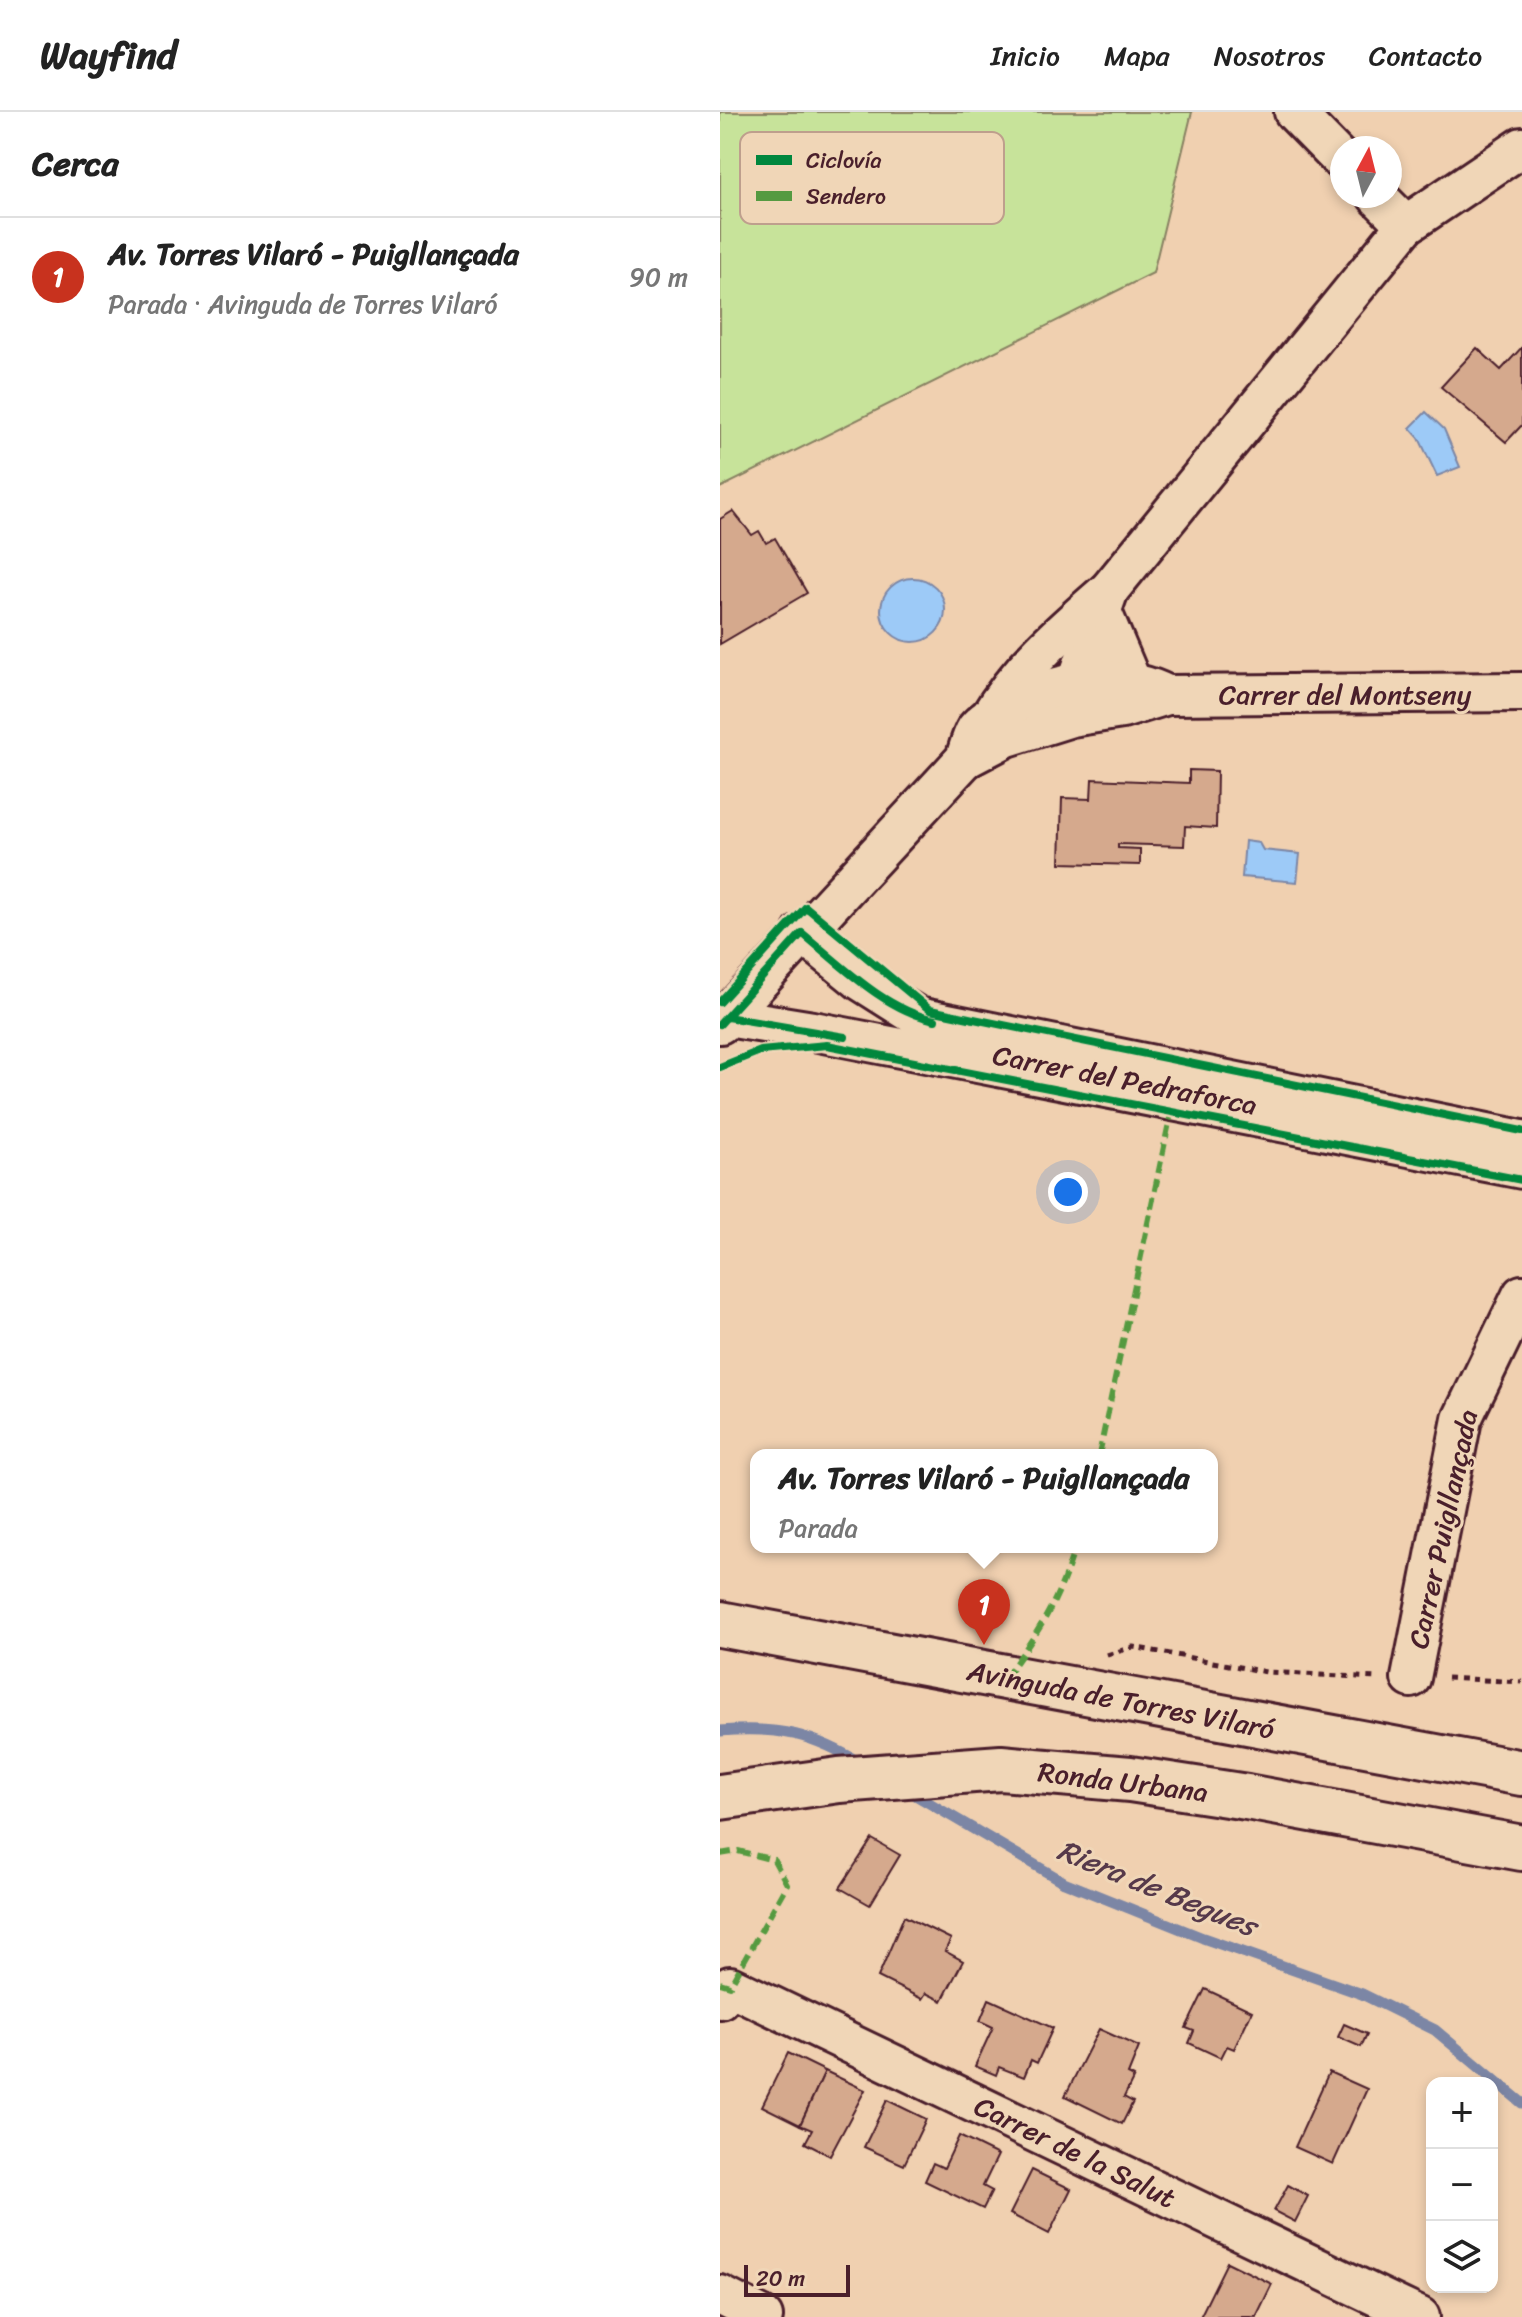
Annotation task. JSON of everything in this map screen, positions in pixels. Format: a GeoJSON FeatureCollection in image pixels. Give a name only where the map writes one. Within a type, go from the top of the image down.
{"type":"FeatureCollection","features":[{"type":"Feature","properties":{"kind":"main road","name":"Avinguda de Torres Vilaró"},"geometry":{"type":"LineString","coordinates":[[720,1624],[1522,1773]]}},
{"type":"Feature","properties":{"kind":"main road","name":"Ronda Urbana"},"geometry":{"type":"LineString","coordinates":[[720,1797],[839,1780],[1001,1768],[1130,1779],[1247,1797],[1522,1848]]}},
{"type":"Feature","properties":{"kind":"street"},"geometry":{"type":"LineString","coordinates":[[1294,112],[1330,149]]}},
{"type":"Feature","properties":{"kind":"street"},"geometry":{"type":"LineString","coordinates":[[998,728],[1008,685],[1048,645],[1106,601],[1406,225],[1522,147]]}},
{"type":"Feature","properties":{"kind":"street"},"geometry":{"type":"LineString","coordinates":[[1389,208],[1406,225]]}},
{"type":"Feature","properties":{"kind":"street"},"geometry":{"type":"LineString","coordinates":[[1106,601],[1150,689]]}},
{"type":"Feature","properties":{"kind":"street"},"geometry":{"type":"LineString","coordinates":[[1048,645],[1053,670],[1074,693],[1106,601]]}},
{"type":"Feature","properties":{"kind":"street","name":"Carrer del Montseny"},"geometry":{"type":"LineString","coordinates":[[723,1021],[965,759],[1040,690],[1074,693],[1150,689],[1522,692]]}},
{"type":"Feature","properties":{"kind":"street","name":"Carrer del Pedraforca"},"geometry":{"type":"LineString","coordinates":[[802,933],[861,981],[918,1017],[1522,1140]]}},
{"type":"Feature","properties":{"kind":"street","name":"Carrer del Pedraforca"},"geometry":{"type":"LineString","coordinates":[[723,1021],[828,1033],[1522,1169]]}},
{"type":"Feature","properties":{"kind":"street","name":"Carrer Puigllançada"},"geometry":{"type":"LineString","coordinates":[[1411,1678],[1462,1419],[1522,1295]]}},
{"type":"Feature","properties":{"kind":"street","name":"Carrer de la Salut"},"geometry":{"type":"LineString","coordinates":[[725,1993],[1420,2317]]}},
{"type":"Feature","properties":{"kind":"street"},"geometry":{"type":"LineString","coordinates":[[720,2295],[763,2317]]}},
{"type":"Feature","properties":{"kind":"path"},"geometry":{"type":"LineString","coordinates":[[1093,1659],[1133,1647],[1266,1672],[1522,1682]]}},
{"type":"Feature","properties":{"kind":"green space"},"geometry":{"type":"Polygon","coordinates":[[[720,112],[1192,112],[1153,273],[720,488],[720,112]]]}},
{"type":"Feature","properties":{"kind":"water"},"geometry":{"type":"Polygon","coordinates":[[[1426,412],[1444,429],[1460,467],[1437,476],[1419,438],[1410,428],[1426,412]]]}},
{"type":"Feature","properties":{"kind":"water"},"geometry":{"type":"Polygon","coordinates":[[[913,578],[936,587],[945,610],[936,633],[913,642],[890,633],[881,610],[890,587],[913,578]]]}},
{"type":"Feature","properties":{"kind":"water"},"geometry":{"type":"Polygon","coordinates":[[[1245,841],[1259,843],[1263,850],[1300,854],[1297,882],[1242,877],[1245,841]]]}},
{"type":"Feature","properties":{"kind":"building"},"geometry":{"type":"Polygon","coordinates":[[[1522,347],[1522,425],[1506,442],[1441,387],[1477,348],[1501,370],[1522,347]]]}},
{"type":"Feature","properties":{"kind":"building"},"geometry":{"type":"Polygon","coordinates":[[[733,511],[752,535],[759,531],[766,543],[775,538],[807,593],[720,644],[720,519],[733,511]]]}},
{"type":"Feature","properties":{"kind":"building"},"geometry":{"type":"Polygon","coordinates":[[[1189,770],[1217,771],[1216,828],[1185,826],[1184,846],[1118,844],[1118,848],[1140,849],[1140,865],[1060,863],[1062,798],[1091,799],[1092,779],[1189,783],[1189,770]]]}},
{"type":"Feature","properties":{"kind":"building"},"geometry":{"type":"Polygon","coordinates":[[[872,1839],[900,1855],[870,1905],[840,1888],[872,1839]]]}},
{"type":"Feature","properties":{"kind":"building"},"geometry":{"type":"Polygon","coordinates":[[[904,1916],[951,1939],[945,1951],[963,1961],[942,2001],[926,1993],[922,1999],[878,1977],[904,1916]]]}},
{"type":"Feature","properties":{"kind":"building"},"geometry":{"type":"Polygon","coordinates":[[[1205,1989],[1252,2011],[1234,2049],[1227,2046],[1221,2058],[1189,2043],[1194,2031],[1186,2028],[1205,1989]]]}},
{"type":"Feature","properties":{"kind":"building"},"geometry":{"type":"Polygon","coordinates":[[[989,1999],[1053,2028],[1037,2063],[1031,2060],[1024,2077],[999,2067],[996,2075],[975,2066],[993,2027],[980,2021],[989,1999]]]}},
{"type":"Feature","properties":{"kind":"building"},"geometry":{"type":"Polygon","coordinates":[[[1344,2024],[1367,2034],[1361,2047],[1338,2037],[1344,2024]]]}},
{"type":"Feature","properties":{"kind":"building"},"geometry":{"type":"Polygon","coordinates":[[[1099,2029],[1139,2047],[1128,2074],[1134,2077],[1124,2097],[1133,2102],[1122,2124],[1065,2096],[1099,2029]]]}},
{"type":"Feature","properties":{"kind":"building"},"geometry":{"type":"Polygon","coordinates":[[[788,2053],[825,2071],[800,2125],[762,2106],[788,2053]]]}},
{"type":"Feature","properties":{"kind":"building"},"geometry":{"type":"Polygon","coordinates":[[[825,2071],[865,2090],[830,2156],[805,2143],[812,2130],[800,2125],[825,2071]]]}},
{"type":"Feature","properties":{"kind":"building"},"geometry":{"type":"Polygon","coordinates":[[[1329,2072],[1367,2089],[1333,2164],[1295,2147],[1329,2072]]]}},
{"type":"Feature","properties":{"kind":"building"},"geometry":{"type":"Polygon","coordinates":[[[887,2100],[926,2119],[904,2165],[864,2147],[887,2100]]]}},
{"type":"Feature","properties":{"kind":"building"},"geometry":{"type":"Polygon","coordinates":[[[959,2136],[998,2155],[983,2186],[992,2191],[983,2209],[925,2181],[933,2163],[944,2168],[959,2136]]]}},
{"type":"Feature","properties":{"kind":"building"},"geometry":{"type":"Polygon","coordinates":[[[1032,2170],[1071,2189],[1049,2234],[1010,2214],[1032,2170]]]}},
{"type":"Feature","properties":{"kind":"building"},"geometry":{"type":"Polygon","coordinates":[[[1288,2185],[1308,2196],[1295,2222],[1274,2211],[1288,2185]]]}},
{"type":"Feature","properties":{"kind":"building"},"geometry":{"type":"Polygon","coordinates":[[[1227,2262],[1272,2284],[1256,2317],[1200,2317],[1227,2262]]]}},
{"type":"Feature","properties":{"kind":"waterway","name":"Riera de Begues"},"geometry":{"type":"LineString","coordinates":[[720,1731],[761,1730],[795,1734],[846,1754],[864,1765]]}},
{"type":"Feature","properties":{"kind":"waterway","name":"Riera de Begues"},"geometry":{"type":"LineString","coordinates":[[907,1790],[1064,1882],[1203,1938],[1362,1994],[1435,2030],[1522,2103]]}},
{"type":"Feature","properties":{"kind":"marked path"},"geometry":{"type":"LineString","coordinates":[[1100,1449],[1173,1104]]}},
{"type":"Feature","properties":{"kind":"marked path"},"geometry":{"type":"LineString","coordinates":[[1005,1678],[1046,1616],[1073,1553]]}},
{"type":"Feature","properties":{"kind":"marked path"},"geometry":{"type":"LineString","coordinates":[[720,1854],[738,1851],[774,1860],[787,1884],[730,1986],[720,1983]]}},
{"type":"Feature","properties":{"kind":"cycle path"},"geometry":{"type":"LineString","coordinates":[[720,1002],[806,907],[930,1010],[1522,1131]]}},
{"type":"Feature","properties":{"kind":"cycle path"},"geometry":{"type":"LineString","coordinates":[[720,1024],[802,933],[881,997],[917,1015],[935,1020]]}},
{"type":"Feature","properties":{"kind":"cycle path"},"geometry":{"type":"LineString","coordinates":[[727,1017],[845,1037]]}},
{"type":"Feature","properties":{"kind":"cycle path"},"geometry":{"type":"LineString","coordinates":[[720,1067],[760,1051],[827,1045],[1522,1180]]}},
{"type":"Feature","properties":{"kind":"place","name":"Av. Torres Vilaró - Puigllançada"},"geometry":{"type":"Point","coordinates":[984,1645]}}]}
